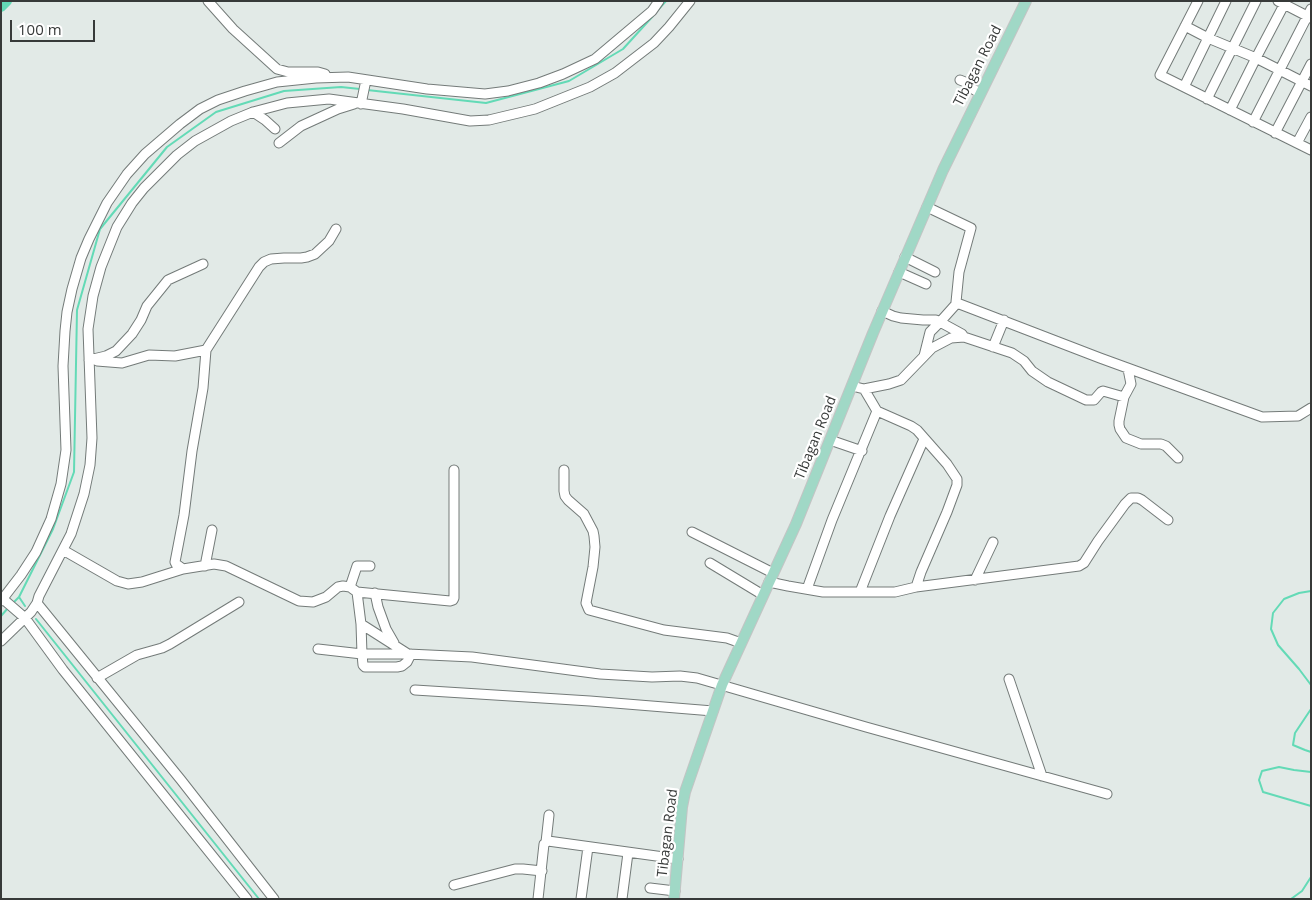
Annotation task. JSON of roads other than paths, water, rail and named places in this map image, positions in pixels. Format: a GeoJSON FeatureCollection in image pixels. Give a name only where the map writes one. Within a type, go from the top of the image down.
{"type":"FeatureCollection","features":[{"type":"Feature","properties":{"kind":"main road","name":"Tibagan Road"},"geometry":{"type":"LineString","coordinates":[[674,895],[685,792],[722,685],[796,524],[882,311],[951,151],[1026,1]]}},
{"type":"Feature","properties":{"kind":"street"},"geometry":{"type":"LineString","coordinates":[[208,1],[233,29],[277,69],[288,72],[318,72],[329,77]]}},
{"type":"Feature","properties":{"kind":"street"},"geometry":{"type":"LineString","coordinates":[[247,899],[23,616],[4,601],[36,552],[51,519],[61,484],[66,450],[64,347],[67,312],[81,258],[89,238],[107,203],[127,174],[145,154],[200,109],[218,100],[276,82],[329,77],[348,77],[366,82],[464,93],[485,94],[508,91],[539,83],[595,59],[652,11],[659,1]]}},
{"type":"Feature","properties":{"kind":"street"},"geometry":{"type":"LineString","coordinates":[[1,641],[23,616],[31,612],[71,534],[80,510],[90,465],[92,425],[88,329],[95,285],[117,227],[144,188],[161,170],[188,146],[222,125],[253,112],[287,103],[329,99],[361,101],[470,121],[489,120],[535,109],[590,87],[614,73],[654,43],[690,1]]}},
{"type":"Feature","properties":{"kind":"street"},"geometry":{"type":"LineString","coordinates":[[1198,1],[1160,75],[1311,150]]}},
{"type":"Feature","properties":{"kind":"street"},"geometry":{"type":"LineString","coordinates":[[1184,87],[1226,1]]}},
{"type":"Feature","properties":{"kind":"street"},"geometry":{"type":"LineString","coordinates":[[1207,99],[1256,1]]}},
{"type":"Feature","properties":{"kind":"street"},"geometry":{"type":"LineString","coordinates":[[1230,110],[1283,2],[1309,15],[1253,122]]}},
{"type":"Feature","properties":{"kind":"street"},"geometry":{"type":"LineString","coordinates":[[1185,26],[1306,83]]}},
{"type":"Feature","properties":{"kind":"street"},"geometry":{"type":"LineString","coordinates":[[1276,132],[1306,83],[1311,64]]}},
{"type":"Feature","properties":{"kind":"street"},"geometry":{"type":"LineString","coordinates":[[960,80],[980,93]]}},
{"type":"Feature","properties":{"kind":"street"},"geometry":{"type":"LineString","coordinates":[[361,101],[366,82]]}},
{"type":"Feature","properties":{"kind":"street"},"geometry":{"type":"LineString","coordinates":[[280,143],[301,126],[361,101]]}},
{"type":"Feature","properties":{"kind":"street"},"geometry":{"type":"LineString","coordinates":[[253,112],[275,129]]}},
{"type":"Feature","properties":{"kind":"street"},"geometry":{"type":"LineString","coordinates":[[1297,143],[1311,117]]}},
{"type":"Feature","properties":{"kind":"street"},"geometry":{"type":"LineString","coordinates":[[923,357],[930,332],[957,303],[959,272],[972,228],[927,208]]}},
{"type":"Feature","properties":{"kind":"street"},"geometry":{"type":"LineString","coordinates":[[183,569],[175,562],[204,388],[206,350],[264,262],[272,259],[307,257],[315,254],[329,241],[336,229]]}},
{"type":"Feature","properties":{"kind":"street"},"geometry":{"type":"LineString","coordinates":[[905,257],[935,272]]}},
{"type":"Feature","properties":{"kind":"street"},"geometry":{"type":"LineString","coordinates":[[89,360],[106,356],[116,351],[132,334],[141,320],[146,306],[168,280],[203,264]]}},
{"type":"Feature","properties":{"kind":"street"},"geometry":{"type":"LineString","coordinates":[[899,272],[926,284]]}},
{"type":"Feature","properties":{"kind":"street"},"geometry":{"type":"LineString","coordinates":[[957,303],[1128,368],[1262,416],[1298,416],[1311,408]]}},
{"type":"Feature","properties":{"kind":"street"},"geometry":{"type":"LineString","coordinates":[[882,311],[901,318],[936,320],[962,334],[964,337]]}},
{"type":"Feature","properties":{"kind":"street"},"geometry":{"type":"LineString","coordinates":[[993,347],[1004,320]]}},
{"type":"Feature","properties":{"kind":"street"},"geometry":{"type":"LineString","coordinates":[[852,386],[864,389],[901,380],[932,348],[951,338],[964,337],[1012,353],[1024,361],[1032,371],[1086,400],[1094,400],[1103,391],[1124,397]]}},
{"type":"Feature","properties":{"kind":"street"},"geometry":{"type":"LineString","coordinates":[[89,360],[122,363],[150,355],[175,356],[206,350]]}},
{"type":"Feature","properties":{"kind":"street"},"geometry":{"type":"LineString","coordinates":[[1128,368],[1130,384],[1124,397],[1119,425],[1124,436],[1141,444],[1164,445],[1178,458]]}},
{"type":"Feature","properties":{"kind":"street"},"geometry":{"type":"LineString","coordinates":[[864,389],[877,411],[917,430],[957,478],[947,512],[916,587]]}},
{"type":"Feature","properties":{"kind":"street"},"geometry":{"type":"LineString","coordinates":[[807,589],[832,520],[877,411]]}},
{"type":"Feature","properties":{"kind":"street"},"geometry":{"type":"LineString","coordinates":[[860,592],[890,516],[924,439]]}},
{"type":"Feature","properties":{"kind":"street"},"geometry":{"type":"LineString","coordinates":[[830,440],[862,451]]}},
{"type":"Feature","properties":{"kind":"street"},"geometry":{"type":"LineString","coordinates":[[63,550],[123,584],[142,582],[183,569],[214,564],[226,566],[299,601],[313,602],[326,597],[338,587],[343,586],[375,594],[450,601],[453,599],[454,470]]}},
{"type":"Feature","properties":{"kind":"street"},"geometry":{"type":"LineString","coordinates":[[564,470],[564,494],[584,514],[594,536],[594,567],[586,603],[589,610],[664,630],[727,638],[741,643]]}},
{"type":"Feature","properties":{"kind":"street"},"geometry":{"type":"LineString","coordinates":[[692,532],[771,578],[807,589],[823,592],[895,592],[916,587],[1081,565],[1130,498],[1142,500],[1168,520]]}},
{"type":"Feature","properties":{"kind":"street"},"geometry":{"type":"LineString","coordinates":[[205,566],[212,530]]}},
{"type":"Feature","properties":{"kind":"street"},"geometry":{"type":"LineString","coordinates":[[975,580],[993,542]]}},
{"type":"Feature","properties":{"kind":"street"},"geometry":{"type":"LineString","coordinates":[[710,563],[763,595]]}},
{"type":"Feature","properties":{"kind":"street"},"geometry":{"type":"LineString","coordinates":[[370,566],[357,566],[354,590],[361,624],[364,665],[365,667],[375,668],[402,666],[407,662],[410,654]]}},
{"type":"Feature","properties":{"kind":"street"},"geometry":{"type":"LineString","coordinates":[[375,594],[386,630],[396,646]]}},
{"type":"Feature","properties":{"kind":"street"},"geometry":{"type":"LineString","coordinates":[[37,602],[181,780],[274,899]]}},
{"type":"Feature","properties":{"kind":"street"},"geometry":{"type":"LineString","coordinates":[[97,678],[137,655],[170,644],[239,602]]}},
{"type":"Feature","properties":{"kind":"street"},"geometry":{"type":"LineString","coordinates":[[361,624],[410,654]]}},
{"type":"Feature","properties":{"kind":"street"},"geometry":{"type":"LineString","coordinates":[[318,649],[362,654],[472,657],[600,674],[697,678],[1107,794]]}},
{"type":"Feature","properties":{"kind":"street"},"geometry":{"type":"LineString","coordinates":[[1009,679],[1042,776]]}},
{"type":"Feature","properties":{"kind":"street"},"geometry":{"type":"LineString","coordinates":[[415,690],[713,711]]}},
{"type":"Feature","properties":{"kind":"street"},"geometry":{"type":"LineString","coordinates":[[538,899],[549,814]]}},
{"type":"Feature","properties":{"kind":"street"},"geometry":{"type":"LineString","coordinates":[[546,842],[678,859]]}},
{"type":"Feature","properties":{"kind":"street"},"geometry":{"type":"LineString","coordinates":[[581,899],[588,847]]}},
{"type":"Feature","properties":{"kind":"street"},"geometry":{"type":"LineString","coordinates":[[622,899],[628,852]]}},
{"type":"Feature","properties":{"kind":"street"},"geometry":{"type":"LineString","coordinates":[[454,884],[515,869],[542,870]]}},
{"type":"Feature","properties":{"kind":"street"},"geometry":{"type":"LineString","coordinates":[[650,888],[674,895]]}},
{"type":"Feature","properties":{"kind":"waterway"},"geometry":{"type":"LineString","coordinates":[[1,7],[7,1]]}},
{"type":"Feature","properties":{"kind":"waterway"},"geometry":{"type":"LineString","coordinates":[[656,12],[666,1]]}},
{"type":"Feature","properties":{"kind":"waterway"},"geometry":{"type":"LineString","coordinates":[[367,90],[486,103],[569,81],[623,49],[653,16]]}},
{"type":"Feature","properties":{"kind":"waterway"},"geometry":{"type":"LineString","coordinates":[[13,603],[19,597],[53,529],[74,472],[77,310],[100,229],[167,147],[216,112],[284,91],[341,87],[360,89]]}},
{"type":"Feature","properties":{"kind":"waterway"},"geometry":{"type":"LineString","coordinates":[[1311,591],[1284,599],[1273,613],[1271,629],[1278,645],[1311,685]]}},
{"type":"Feature","properties":{"kind":"waterway"},"geometry":{"type":"LineString","coordinates":[[19,597],[25,606]]}},
{"type":"Feature","properties":{"kind":"waterway"},"geometry":{"type":"LineString","coordinates":[[1,616],[8,608]]}},
{"type":"Feature","properties":{"kind":"waterway"},"geometry":{"type":"LineString","coordinates":[[36,619],[259,899]]}},
{"type":"Feature","properties":{"kind":"waterway"},"geometry":{"type":"LineString","coordinates":[[1311,709],[1295,733],[1293,745],[1311,752]]}},
{"type":"Feature","properties":{"kind":"waterway"},"geometry":{"type":"LineString","coordinates":[[1311,772],[1279,767],[1262,771],[1259,780],[1263,792],[1311,806]]}},
{"type":"Feature","properties":{"kind":"waterway"},"geometry":{"type":"LineString","coordinates":[[1291,899],[1302,891],[1311,877]]}}]}
